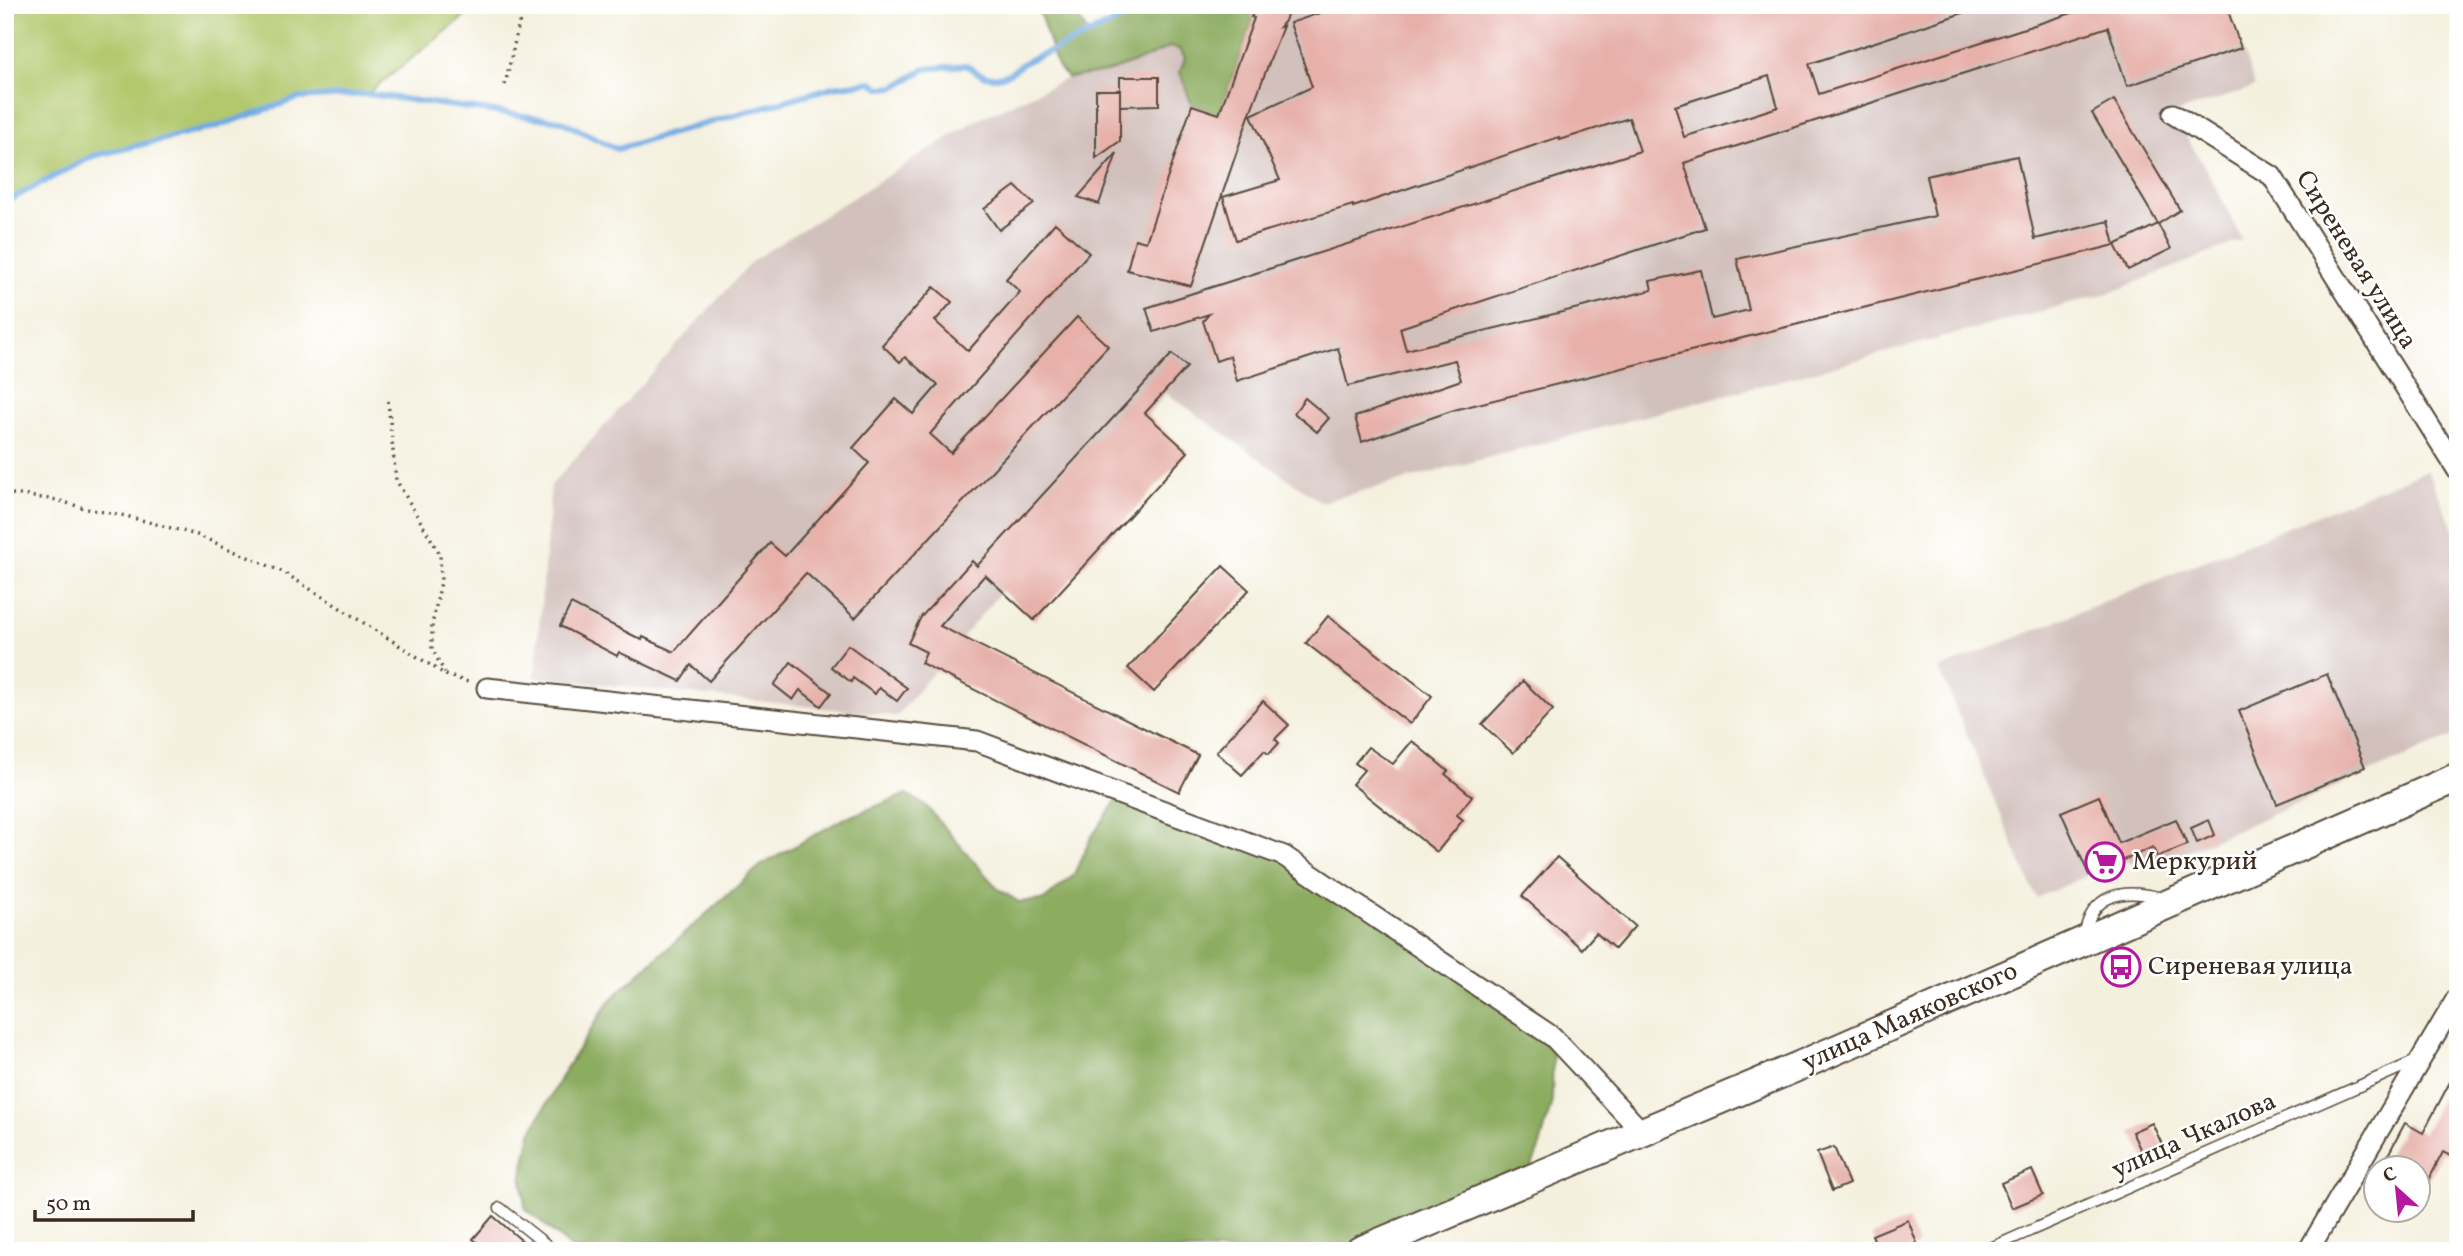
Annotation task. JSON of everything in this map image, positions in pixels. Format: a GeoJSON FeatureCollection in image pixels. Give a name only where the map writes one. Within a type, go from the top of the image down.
{"type":"FeatureCollection","features":[{"type":"Feature","properties":{"kind":"street","name":"Сиреневая улица"},"geometry":{"type":"LineString","coordinates":[[2173,114],[2272,176],[2458,471]]}},
{"type":"Feature","properties":{"kind":"street"},"geometry":{"type":"LineString","coordinates":[[487,688],[977,741],[1284,856],[1553,1037],[1642,1132]]}},
{"type":"Feature","properties":{"kind":"street","name":"улица Маяковского"},"geometry":{"type":"LineString","coordinates":[[1360,1251],[1798,1066],[2458,777]]}},
{"type":"Feature","properties":{"kind":"street"},"geometry":{"type":"LineString","coordinates":[[2308,1251],[2458,996]]}},
{"type":"Feature","properties":{"kind":"lane","name":"улица Чкалова"},"geometry":{"type":"LineString","coordinates":[[1984,1251],[2420,1059]]}},
{"type":"Feature","properties":{"kind":"lane"},"geometry":{"type":"LineString","coordinates":[[500,1208],[554,1251]]}},
{"type":"Feature","properties":{"kind":"path"},"geometry":{"type":"LineString","coordinates":[[505,85],[523,5]]}},
{"type":"Feature","properties":{"kind":"path"},"geometry":{"type":"LineString","coordinates":[[388,401],[396,480],[440,554],[441,582],[432,625],[432,649],[446,675]]}},
{"type":"Feature","properties":{"kind":"path"},"geometry":{"type":"LineString","coordinates":[[5,493],[57,500],[197,535],[285,573],[446,675],[487,688]]}},
{"type":"Feature","properties":{"kind":"shaded area"},"geometry":{"type":"Polygon","coordinates":[[[1226,5],[2229,5],[2255,87],[2173,114],[2211,178],[2242,240],[2107,294],[1321,502],[1166,393],[897,716],[535,677],[551,485],[753,260],[975,121],[1226,5]]]}},
{"type":"Feature","properties":{"kind":"shaded area"},"geometry":{"type":"Polygon","coordinates":[[[2427,470],[2458,537],[2458,734],[2144,870],[2126,859],[2036,898],[1939,669],[2427,470]]]}},
{"type":"Feature","properties":{"kind":"green space"},"geometry":{"type":"Polygon","coordinates":[[[5,5],[479,5],[367,94],[299,98],[215,127],[93,156],[5,202],[5,5]]]}},
{"type":"Feature","properties":{"kind":"green space"},"geometry":{"type":"Polygon","coordinates":[[[1037,5],[1074,5],[1080,21],[1090,35],[1149,5],[1258,5],[1251,16],[1254,18],[1219,114],[1192,105],[1180,72],[1185,58],[1180,49],[1169,47],[1107,72],[1068,78],[1057,66],[1037,5]]]}},
{"type":"Feature","properties":{"kind":"green space"},"geometry":{"type":"Polygon","coordinates":[[[907,794],[925,805],[997,888],[1019,902],[1044,900],[1073,876],[1091,838],[1120,795],[1284,856],[1553,1037],[1552,1101],[1540,1146],[1526,1181],[1360,1251],[575,1251],[525,1208],[522,1176],[531,1133],[563,1073],[610,1000],[760,866],[841,820],[907,794]]]}},
{"type":"Feature","properties":{"kind":"building"},"geometry":{"type":"Polygon","coordinates":[[[1258,5],[1290,5],[1280,27],[1283,26],[1191,286],[1127,270],[1135,239],[1146,242],[1192,105],[1219,114],[1254,18],[1251,17],[1258,5]]]}},
{"type":"Feature","properties":{"kind":"building"},"geometry":{"type":"Polygon","coordinates":[[[1343,5],[1978,5],[1978,8],[1809,64],[1819,94],[2097,5],[2226,5],[2241,48],[2127,86],[2108,27],[1684,163],[1705,228],[1400,328],[1406,350],[1652,290],[1650,281],[1701,270],[1712,319],[1749,310],[1737,259],[1935,216],[1926,176],[2017,156],[2035,239],[2109,221],[2115,245],[1454,410],[1362,442],[1355,417],[1461,380],[1455,360],[1348,386],[1338,348],[1237,381],[1230,356],[1216,361],[1203,321],[1209,314],[1154,332],[1146,308],[1640,151],[1629,118],[1560,140],[1559,137],[1353,207],[1236,240],[1223,197],[1280,180],[1251,115],[1312,87],[1290,23],[1343,5]],[[1769,76],[1675,106],[1684,137],[1778,107],[1769,76]]]}},
{"type":"Feature","properties":{"kind":"building"},"geometry":{"type":"Polygon","coordinates":[[[1120,77],[1159,77],[1159,105],[1120,106],[1120,77]]]}},
{"type":"Feature","properties":{"kind":"building"},"geometry":{"type":"Polygon","coordinates":[[[1096,90],[1120,90],[1120,141],[1096,158],[1096,90]]]}},
{"type":"Feature","properties":{"kind":"building"},"geometry":{"type":"Polygon","coordinates":[[[2114,100],[2180,210],[2158,224],[2092,113],[2114,100]]]}},
{"type":"Feature","properties":{"kind":"building"},"geometry":{"type":"Polygon","coordinates":[[[1117,153],[1099,204],[1078,197],[1117,153]]]}},
{"type":"Feature","properties":{"kind":"building"},"geometry":{"type":"Polygon","coordinates":[[[1015,186],[1034,204],[999,230],[984,209],[1015,186]]]}},
{"type":"Feature","properties":{"kind":"building"},"geometry":{"type":"Polygon","coordinates":[[[1055,223],[1089,253],[930,434],[951,453],[1077,317],[1108,346],[855,618],[806,573],[709,681],[691,665],[680,681],[619,652],[617,656],[560,626],[571,604],[642,640],[643,637],[674,652],[770,543],[785,556],[869,463],[853,448],[896,399],[913,414],[938,385],[905,357],[900,362],[882,345],[934,287],[952,302],[935,321],[968,351],[1020,292],[1006,279],[1055,223]]]}},
{"type":"Feature","properties":{"kind":"building"},"geometry":{"type":"Polygon","coordinates":[[[2158,224],[2171,249],[2128,270],[2115,245],[2158,224]]]}},
{"type":"Feature","properties":{"kind":"building"},"geometry":{"type":"Polygon","coordinates":[[[1172,354],[1187,367],[1145,413],[1188,452],[1034,620],[985,575],[940,626],[1198,755],[1179,792],[921,663],[926,652],[908,643],[921,617],[972,561],[977,566],[1172,354]]]}},
{"type":"Feature","properties":{"kind":"building"},"geometry":{"type":"Polygon","coordinates":[[[1305,398],[1329,418],[1317,432],[1294,413],[1305,398]]]}},
{"type":"Feature","properties":{"kind":"building"},"geometry":{"type":"Polygon","coordinates":[[[1223,566],[1249,590],[1154,692],[1128,668],[1223,566]]]}},
{"type":"Feature","properties":{"kind":"building"},"geometry":{"type":"Polygon","coordinates":[[[1328,616],[1432,696],[1410,724],[1306,643],[1328,616]]]}},
{"type":"Feature","properties":{"kind":"building"},"geometry":{"type":"Polygon","coordinates":[[[848,645],[907,688],[897,701],[879,688],[875,694],[853,678],[851,682],[831,667],[848,645]]]}},
{"type":"Feature","properties":{"kind":"building"},"geometry":{"type":"Polygon","coordinates":[[[791,662],[831,693],[821,706],[800,690],[793,700],[774,685],[791,662]]]}},
{"type":"Feature","properties":{"kind":"building"},"geometry":{"type":"Polygon","coordinates":[[[2327,674],[2365,767],[2277,804],[2239,711],[2327,674]]]}},
{"type":"Feature","properties":{"kind":"building"},"geometry":{"type":"Polygon","coordinates":[[[1523,681],[1553,710],[1513,753],[1482,724],[1523,681]]]}},
{"type":"Feature","properties":{"kind":"building"},"geometry":{"type":"Polygon","coordinates":[[[1263,701],[1289,725],[1275,739],[1279,743],[1269,754],[1264,751],[1242,775],[1216,752],[1263,701]]]}},
{"type":"Feature","properties":{"kind":"building"},"geometry":{"type":"Polygon","coordinates":[[[1412,741],[1448,771],[1445,774],[1472,796],[1457,815],[1463,820],[1437,852],[1352,784],[1364,770],[1355,763],[1368,747],[1393,764],[1412,741]]]}},
{"type":"Feature","properties":{"kind":"building"},"geometry":{"type":"Polygon","coordinates":[[[2099,796],[2119,843],[2176,819],[2187,845],[2157,857],[2153,847],[2089,875],[2061,812],[2099,796]]]}},
{"type":"Feature","properties":{"kind":"building"},"geometry":{"type":"Polygon","coordinates":[[[2209,820],[2215,835],[2197,843],[2191,828],[2209,820]]]}},
{"type":"Feature","properties":{"kind":"building"},"geometry":{"type":"Polygon","coordinates":[[[1557,857],[1635,926],[1615,949],[1596,933],[1582,949],[1522,896],[1557,857]]]}},
{"type":"Feature","properties":{"kind":"building"},"geometry":{"type":"Polygon","coordinates":[[[2458,1067],[2458,1160],[2443,1152],[2432,1174],[2432,1154],[2388,1154],[2405,1123],[2423,1133],[2458,1067]]]}},
{"type":"Feature","properties":{"kind":"building"},"geometry":{"type":"Polygon","coordinates":[[[2152,1123],[2166,1153],[2146,1161],[2132,1132],[2152,1123]]]}},
{"type":"Feature","properties":{"kind":"building"},"geometry":{"type":"Polygon","coordinates":[[[1834,1147],[1849,1184],[1832,1191],[1817,1153],[1834,1147]]]}},
{"type":"Feature","properties":{"kind":"building"},"geometry":{"type":"Polygon","coordinates":[[[2032,1170],[2043,1195],[2012,1208],[2001,1183],[2032,1170]]]}},
{"type":"Feature","properties":{"kind":"building"},"geometry":{"type":"Polygon","coordinates":[[[493,1216],[534,1251],[487,1251],[473,1239],[493,1216]]]}},
{"type":"Feature","properties":{"kind":"building"},"geometry":{"type":"Polygon","coordinates":[[[1908,1220],[1918,1246],[1905,1251],[1879,1251],[1872,1235],[1908,1220]]]}},
{"type":"Feature","properties":{"kind":"waterway"},"geometry":{"type":"LineString","coordinates":[[5,202],[93,156],[215,127],[299,98],[367,94],[561,121],[617,149],[833,87],[872,82],[880,88],[895,87],[925,69],[966,65],[984,75],[1002,76],[1029,60],[1078,40],[1149,5]]}},
{"type":"Feature","properties":{"kind":"place","name":"Меркурий"},"geometry":{"type":"Point","coordinates":[2105,862]}},
{"type":"Feature","properties":{"kind":"place","name":"Сиреневая улица"},"geometry":{"type":"Point","coordinates":[2121,967]}}]}
